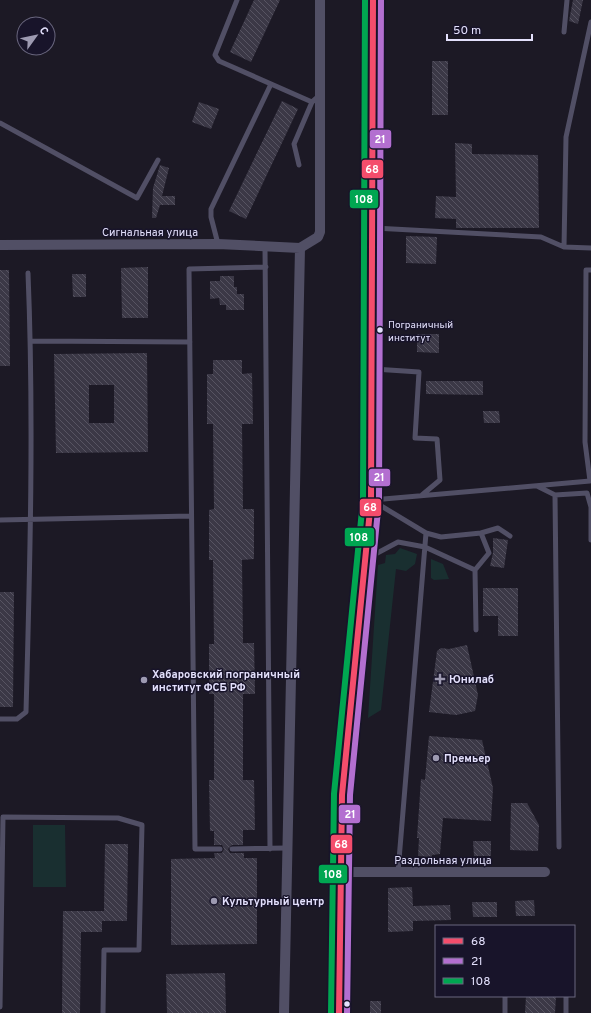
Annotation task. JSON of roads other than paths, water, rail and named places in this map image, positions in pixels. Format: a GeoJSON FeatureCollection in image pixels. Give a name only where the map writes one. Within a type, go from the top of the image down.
{"type":"FeatureCollection","features":[{"type":"Feature","properties":{"kind":"highway"},"geometry":{"type":"LineString","coordinates":[[339,1013],[342,795],[371,500],[373,0]]}},
{"type":"Feature","properties":{"kind":"street"},"geometry":{"type":"LineString","coordinates":[[284,1013],[300,248],[314,241],[320,232],[320,0]]}},
{"type":"Feature","properties":{"kind":"street","name":"Сигнальная улица"},"geometry":{"type":"LineString","coordinates":[[0,245],[218,244],[300,248]]}},
{"type":"Feature","properties":{"kind":"street","name":"Раздольная улица"},"geometry":{"type":"LineString","coordinates":[[341,872],[545,872]]}},
{"type":"Feature","properties":{"kind":"lane"},"geometry":{"type":"LineString","coordinates":[[237,0],[215,55],[216,58],[219,61],[312,102]]}},
{"type":"Feature","properties":{"kind":"lane"},"geometry":{"type":"LineString","coordinates":[[564,32],[567,0]]}},
{"type":"Feature","properties":{"kind":"lane"},"geometry":{"type":"LineString","coordinates":[[564,247],[566,137],[591,22]]}},
{"type":"Feature","properties":{"kind":"lane"},"geometry":{"type":"LineString","coordinates":[[218,244],[211,217],[211,209],[271,84]]}},
{"type":"Feature","properties":{"kind":"lane"},"geometry":{"type":"LineString","coordinates":[[299,165],[294,144],[312,102],[320,94]]}},
{"type":"Feature","properties":{"kind":"lane"},"geometry":{"type":"LineString","coordinates":[[0,123],[137,198],[158,160]]}},
{"type":"Feature","properties":{"kind":"lane"},"geometry":{"type":"LineString","coordinates":[[373,228],[541,237],[564,247],[591,248]]}},
{"type":"Feature","properties":{"kind":"lane"},"geometry":{"type":"LineString","coordinates":[[265,247],[270,849]]}},
{"type":"Feature","properties":{"kind":"lane"},"geometry":{"type":"LineString","coordinates":[[220,849],[195,849],[190,269],[266,267]]}},
{"type":"Feature","properties":{"kind":"lane"},"geometry":{"type":"LineString","coordinates":[[371,500],[590,481],[584,442],[588,356],[586,270],[591,270]]}},
{"type":"Feature","properties":{"kind":"lane"},"geometry":{"type":"LineString","coordinates":[[0,719],[17,719],[26,712],[31,520],[31,341],[28,273]]}},
{"type":"Feature","properties":{"kind":"lane"},"geometry":{"type":"LineString","coordinates":[[31,341],[190,342]]}},
{"type":"Feature","properties":{"kind":"lane"},"geometry":{"type":"LineString","coordinates":[[372,369],[419,372],[415,438],[437,439],[440,480],[422,495]]}},
{"type":"Feature","properties":{"kind":"lane"},"geometry":{"type":"LineString","coordinates":[[584,442],[591,441]]}},
{"type":"Feature","properties":{"kind":"lane"},"geometry":{"type":"LineString","coordinates":[[537,486],[555,496],[589,493],[591,540]]}},
{"type":"Feature","properties":{"kind":"lane"},"geometry":{"type":"LineString","coordinates":[[555,496],[559,847]]}},
{"type":"Feature","properties":{"kind":"lane"},"geometry":{"type":"LineString","coordinates":[[371,500],[426,533],[441,537],[481,533],[498,528],[510,536]]}},
{"type":"Feature","properties":{"kind":"lane"},"geometry":{"type":"LineString","coordinates":[[0,520],[191,516]]}},
{"type":"Feature","properties":{"kind":"lane"},"geometry":{"type":"LineString","coordinates":[[398,872],[426,533]]}},
{"type":"Feature","properties":{"kind":"lane"},"geometry":{"type":"LineString","coordinates":[[476,630],[475,570],[489,553],[481,533]]}},
{"type":"Feature","properties":{"kind":"lane"},"geometry":{"type":"LineString","coordinates":[[365,559],[398,542],[425,547],[475,570]]}},
{"type":"Feature","properties":{"kind":"lane"},"geometry":{"type":"LineString","coordinates":[[0,1007],[4,817],[118,818],[142,825],[139,950],[104,950],[103,1013]]}},
{"type":"Feature","properties":{"kind":"lane"},"geometry":{"type":"LineString","coordinates":[[232,849],[287,848]]}},
{"type":"Feature","properties":{"kind":"lane"},"geometry":{"type":"LineString","coordinates":[[505,997],[505,1013]]}},
{"type":"Feature","properties":{"kind":"lane"},"geometry":{"type":"LineString","coordinates":[[566,997],[566,1013]]}},
{"type":"Feature","properties":{"kind":"place","name":"Пограничный институт"},"geometry":{"type":"Point","coordinates":[380,330]}},
{"type":"Feature","properties":{"kind":"place","name":"Юнилаб"},"geometry":{"type":"Point","coordinates":[440,679]}},
{"type":"Feature","properties":{"kind":"place","name":"Хабаровский пограничный институт ФСБ РФ"},"geometry":{"type":"Point","coordinates":[144,680]}},
{"type":"Feature","properties":{"kind":"place","name":"Премьер"},"geometry":{"type":"Point","coordinates":[436,758]}},
{"type":"Feature","properties":{"kind":"place","name":"Культурный центр"},"geometry":{"type":"Point","coordinates":[214,901]}}]}
